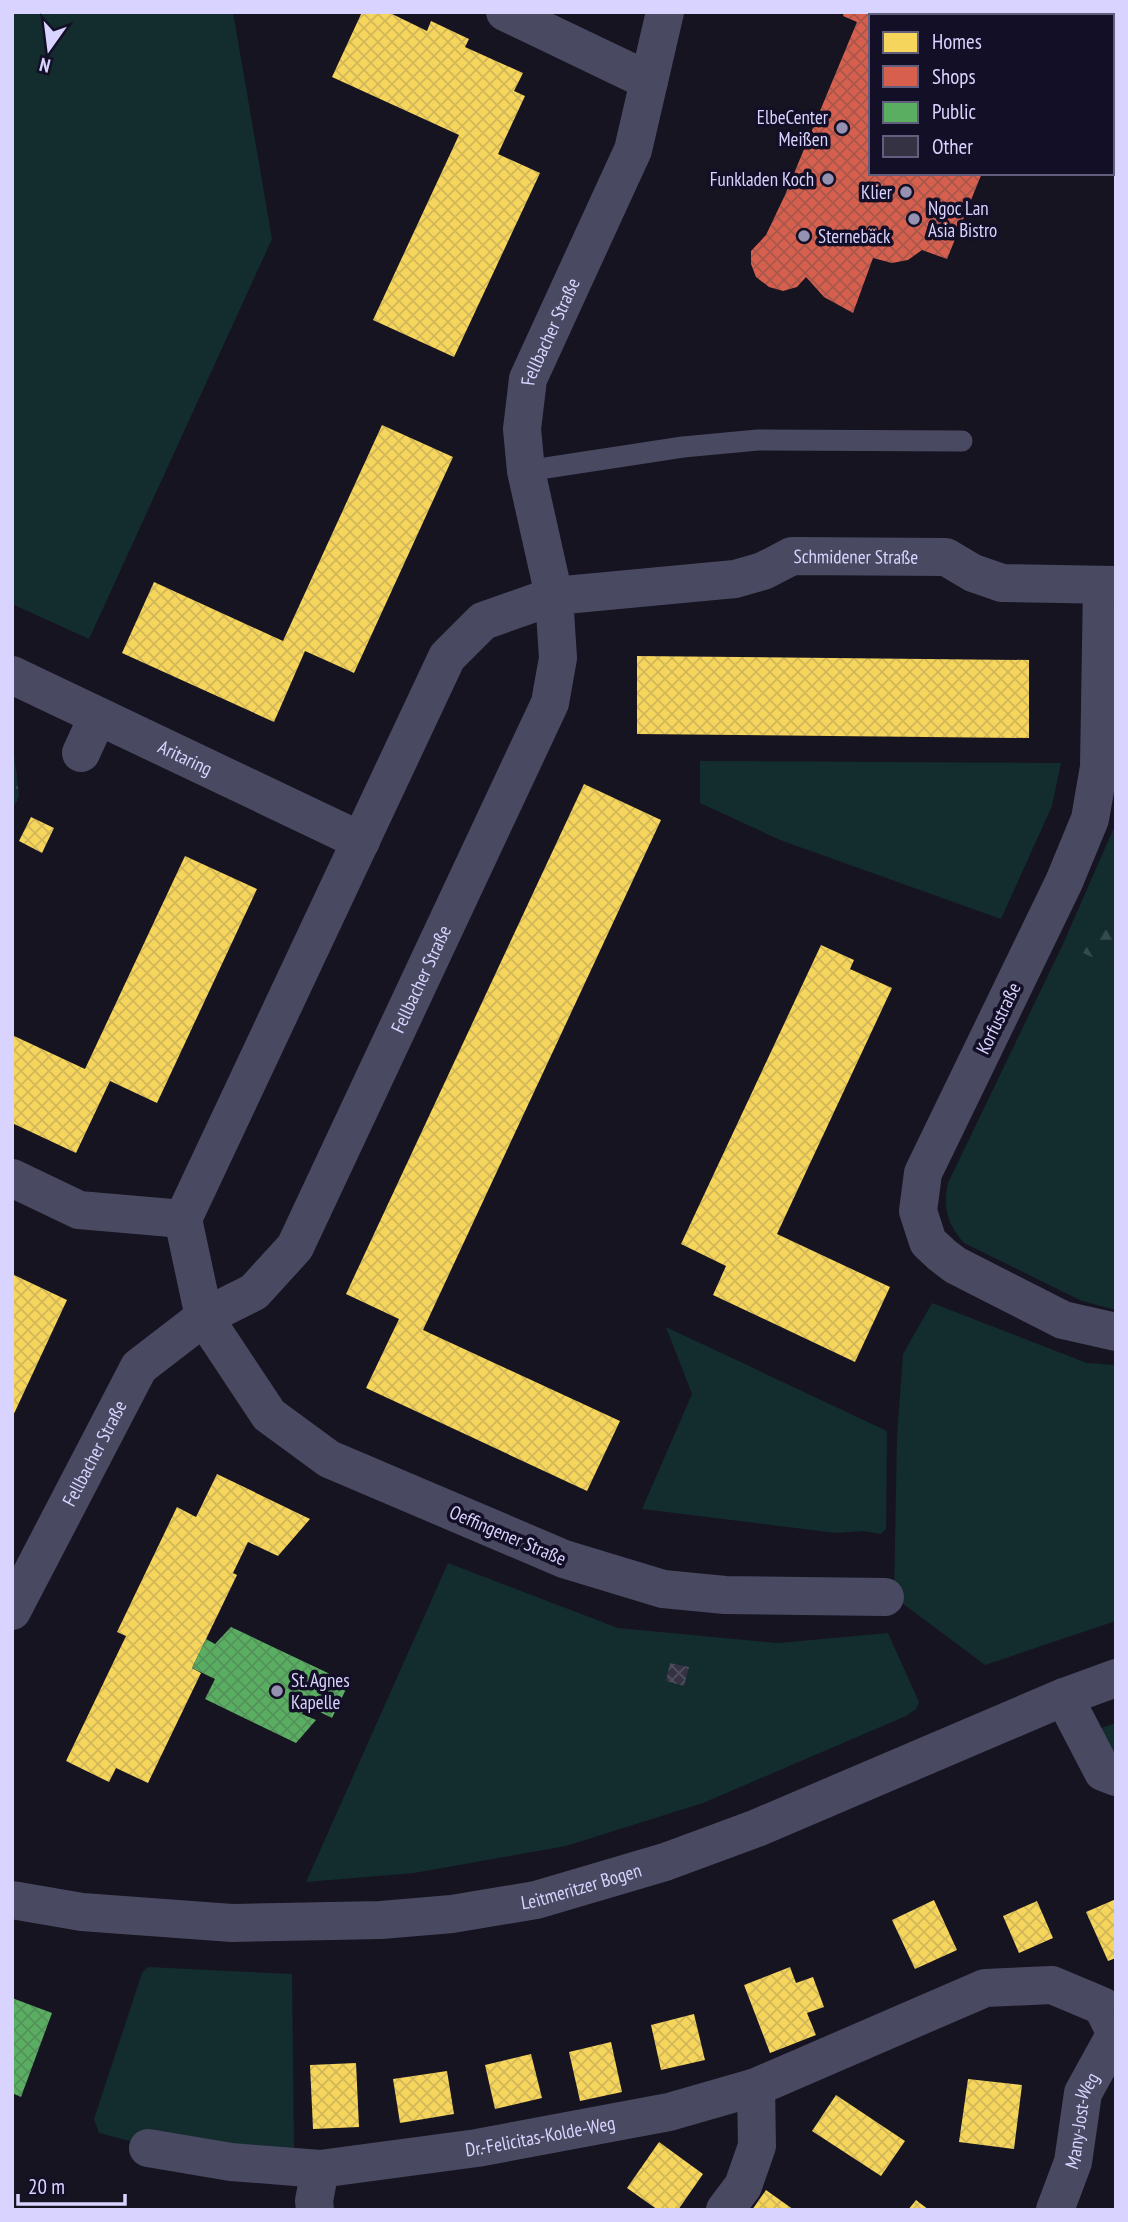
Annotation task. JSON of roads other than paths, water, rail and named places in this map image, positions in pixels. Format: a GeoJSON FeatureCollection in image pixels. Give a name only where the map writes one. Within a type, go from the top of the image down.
{"type":"FeatureCollection","features":[{"type":"Feature","properties":{"kind":"street"},"geometry":{"type":"LineString","coordinates":[[505,12],[649,81]]}},
{"type":"Feature","properties":{"kind":"street","name":"Fellbacher Straße"},"geometry":{"type":"LineString","coordinates":[[12,1611],[139,1367],[204,1317],[254,1292],[295,1247],[550,704],[558,658],[554,596],[526,471],[522,429],[528,379],[633,150],[665,12]]}},
{"type":"Feature","properties":{"kind":"street","name":"Schmidener Straße"},"geometry":{"type":"LineString","coordinates":[[554,596],[735,579],[763,571],[792,556],[946,557],[973,573],[1002,583],[1109,585]]}},
{"type":"Feature","properties":{"kind":"street","name":"Korfustraße"},"geometry":{"type":"LineString","coordinates":[[1109,585],[1099,767],[1090,819],[1064,882],[923,1173],[918,1210],[928,1242],[955,1265],[1063,1320],[1116,1332]]}},
{"type":"Feature","properties":{"kind":"street"},"geometry":{"type":"LineString","coordinates":[[204,1317],[183,1219],[447,657],[483,621],[554,596]]}},
{"type":"Feature","properties":{"kind":"street","name":"Aritaring"},"geometry":{"type":"LineString","coordinates":[[12,675],[361,841]]}},
{"type":"Feature","properties":{"kind":"street"},"geometry":{"type":"LineString","coordinates":[[81,753],[98,716]]}},
{"type":"Feature","properties":{"kind":"street"},"geometry":{"type":"LineString","coordinates":[[12,1178],[79,1210],[183,1219]]}},
{"type":"Feature","properties":{"kind":"street","name":"Oeffingener Straße"},"geometry":{"type":"LineString","coordinates":[[204,1317],[269,1415],[329,1459],[564,1559],[663,1589],[725,1595],[885,1597]]}},
{"type":"Feature","properties":{"kind":"street","name":"Leitmeritzer Bogen"},"geometry":{"type":"LineString","coordinates":[[12,1900],[82,1912],[232,1923],[381,1920],[452,1914],[537,1900],[665,1862],[757,1828],[1064,1697],[1116,1678]]}},
{"type":"Feature","properties":{"kind":"street"},"geometry":{"type":"LineString","coordinates":[[1064,1697],[1103,1772],[1116,1777]]}},
{"type":"Feature","properties":{"kind":"street","name":"Dr.-Felicitas-Kolde-Weg"},"geometry":{"type":"LineString","coordinates":[[148,2148],[231,2162],[320,2169],[528,2139],[669,2112],[756,2087],[985,1988],[1052,1985],[1102,2006],[1116,2033]]}},
{"type":"Feature","properties":{"kind":"street","name":"Many-Jost-Weg"},"geometry":{"type":"LineString","coordinates":[[1055,2210],[1073,2162],[1083,2092],[1116,2033]]}},
{"type":"Feature","properties":{"kind":"street"},"geometry":{"type":"LineString","coordinates":[[725,2210],[743,2186],[757,2146],[756,2087]]}},
{"type":"Feature","properties":{"kind":"street"},"geometry":{"type":"LineString","coordinates":[[315,2210],[320,2169]]}},
{"type":"Feature","properties":{"kind":"lane"},"geometry":{"type":"LineString","coordinates":[[526,471],[683,447],[758,440],[962,441]]}},
{"type":"Feature","properties":{"kind":"place","name":"ElbeCenter Meißen"},"geometry":{"type":"Point","coordinates":[842,128]}},
{"type":"Feature","properties":{"kind":"place","name":"Funkladen Koch"},"geometry":{"type":"Point","coordinates":[828,179]}},
{"type":"Feature","properties":{"kind":"place","name":"Klier"},"geometry":{"type":"Point","coordinates":[906,192]}},
{"type":"Feature","properties":{"kind":"place","name":"Ngoc Lan Asia Bistro"},"geometry":{"type":"Point","coordinates":[914,219]}},
{"type":"Feature","properties":{"kind":"place","name":"Sternebäck"},"geometry":{"type":"Point","coordinates":[804,236]}},
{"type":"Feature","properties":{"kind":"place","name":"St. Agnes Kapelle"},"geometry":{"type":"Point","coordinates":[277,1691]}}]}
